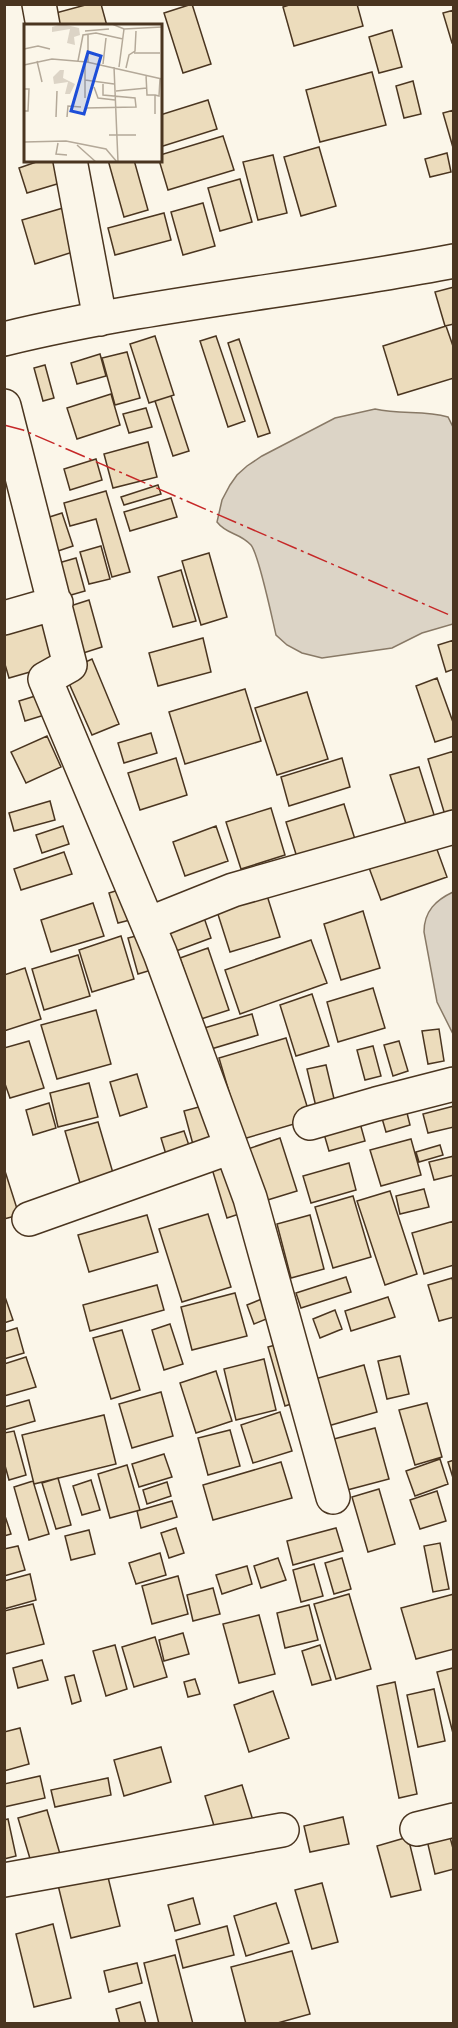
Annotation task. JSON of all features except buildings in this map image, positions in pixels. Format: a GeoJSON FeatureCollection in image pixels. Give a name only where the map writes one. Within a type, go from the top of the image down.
{"type":"FeatureCollection","features":[{"type":"Feature","properties":{"kind":"street"},"geometry":{"type":"LineString","coordinates":[[39,4],[43,24]]}},
{"type":"Feature","properties":{"kind":"street"},"geometry":{"type":"LineString","coordinates":[[70,162],[100,319]]}},
{"type":"Feature","properties":{"kind":"street"},"geometry":{"type":"LineString","coordinates":[[4,339],[62,325],[453,261]]}},
{"type":"Feature","properties":{"kind":"street"},"geometry":{"type":"LineString","coordinates":[[4,406],[70,664],[45,679],[148,924],[250,1198],[333,1497]]}},
{"type":"Feature","properties":{"kind":"street"},"geometry":{"type":"LineString","coordinates":[[4,618],[56,603]]}},
{"type":"Feature","properties":{"kind":"street"},"geometry":{"type":"LineString","coordinates":[[148,924],[233,890],[453,827]]}},
{"type":"Feature","properties":{"kind":"street"},"geometry":{"type":"LineString","coordinates":[[310,1123],[453,1084]]}},
{"type":"Feature","properties":{"kind":"street"},"geometry":{"type":"LineString","coordinates":[[29,1219],[231,1147]]}},
{"type":"Feature","properties":{"kind":"street"},"geometry":{"type":"LineString","coordinates":[[417,1829],[453,1820]]}},
{"type":"Feature","properties":{"kind":"street"},"geometry":{"type":"LineString","coordinates":[[4,1880],[282,1830]]}},
{"type":"Feature","properties":{"kind":"shaded area"},"geometry":{"type":"Polygon","coordinates":[[[375,409],[448,417],[453,427],[453,624],[422,633],[392,648],[322,658],[302,653],[287,645],[276,635],[261,573],[251,545],[217,522],[222,500],[237,475],[262,456],[335,418],[375,409]]]}},
{"type":"Feature","properties":{"kind":"shaded area"},"geometry":{"type":"Polygon","coordinates":[[[453,892],[453,1034],[437,1002],[424,932],[426,918],[432,907],[453,892]]]}},
{"type":"Feature","properties":{"kind":"power"},"geometry":{"type":"LineString","coordinates":[[4,425],[23,430],[454,617]]}}]}
